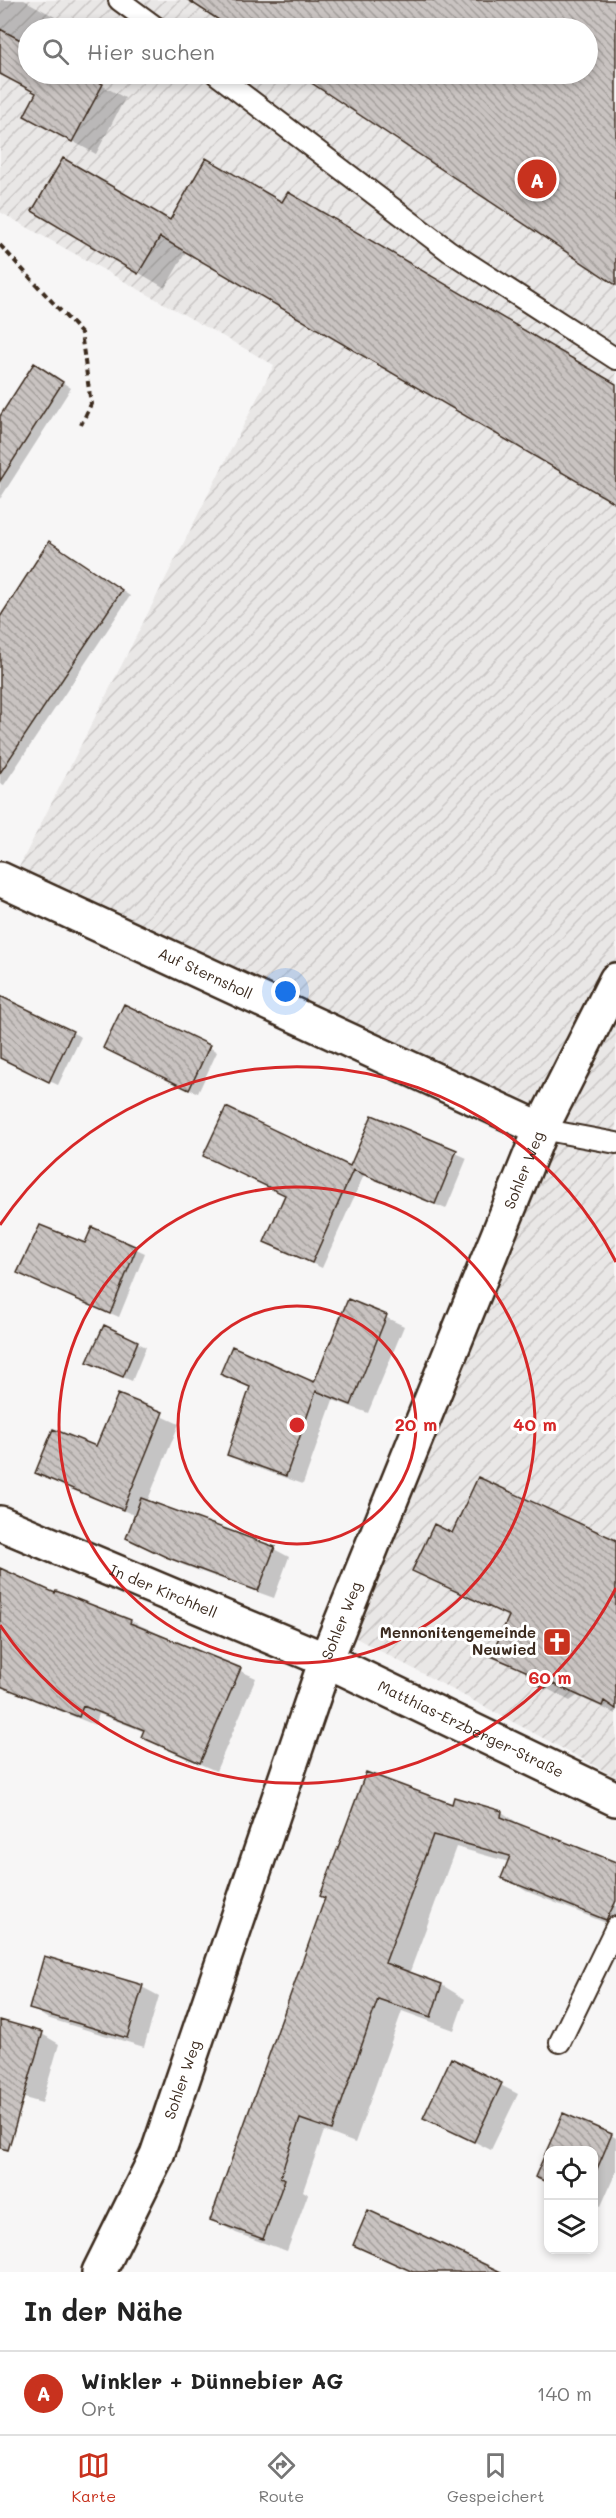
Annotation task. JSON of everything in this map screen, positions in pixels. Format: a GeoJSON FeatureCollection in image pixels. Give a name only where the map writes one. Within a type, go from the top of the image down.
{"type":"FeatureCollection","features":[{"type":"Feature","properties":{"kind":"street","name":"Auf Sternsholl"},"geometry":{"type":"LineString","coordinates":[[0,879],[541,1129]]}},
{"type":"Feature","properties":{"kind":"street","name":"Sohler Weg"},"geometry":{"type":"LineString","coordinates":[[99,2272],[157,2155],[326,1660],[541,1129],[616,980]]}},
{"type":"Feature","properties":{"kind":"street","name":"In der Kirchhell"},"geometry":{"type":"LineString","coordinates":[[0,1523],[326,1660]]}},
{"type":"Feature","properties":{"kind":"street","name":"Matthias-Erzberger-Straße"},"geometry":{"type":"LineString","coordinates":[[326,1660],[616,1799]]}},
{"type":"Feature","properties":{"kind":"lane"},"geometry":{"type":"LineString","coordinates":[[119,0],[143,18]]}},
{"type":"Feature","properties":{"kind":"lane"},"geometry":{"type":"LineString","coordinates":[[229,84],[449,250],[616,359]]}},
{"type":"Feature","properties":{"kind":"lane"},"geometry":{"type":"LineString","coordinates":[[541,1129],[616,1143]]}},
{"type":"Feature","properties":{"kind":"lane"},"geometry":{"type":"LineString","coordinates":[[560,2042],[616,1927]]}},
{"type":"Feature","properties":{"kind":"path"},"geometry":{"type":"LineString","coordinates":[[0,245],[81,333],[91,404],[81,425]]}},
{"type":"Feature","properties":{"kind":"shaded area"},"geometry":{"type":"Polygon","coordinates":[[[0,0],[616,0],[616,1777],[341,1630],[559,1115],[18,869],[274,365],[0,212],[0,0]]]}},
{"type":"Feature","properties":{"kind":"building"},"geometry":{"type":"Polygon","coordinates":[[[188,0],[616,0],[616,285],[313,84],[598,84],[598,18],[216,18],[188,0]]]}},
{"type":"Feature","properties":{"kind":"building"},"geometry":{"type":"Polygon","coordinates":[[[0,29],[18,39],[18,84],[0,74],[0,29]]]}},
{"type":"Feature","properties":{"kind":"building"},"geometry":{"type":"Polygon","coordinates":[[[19,84],[103,84],[72,142],[24,116],[36,93],[19,84]]]}},
{"type":"Feature","properties":{"kind":"building"},"geometry":{"type":"Polygon","coordinates":[[[63,158],[170,220],[206,158],[282,202],[288,192],[616,384],[616,504],[160,237],[138,274],[32,211],[63,158]]]}},
{"type":"Feature","properties":{"kind":"building"},"geometry":{"type":"Polygon","coordinates":[[[34,363],[63,382],[0,481],[0,416],[34,363]]]}},
{"type":"Feature","properties":{"kind":"building"},"geometry":{"type":"Polygon","coordinates":[[[49,541],[122,590],[0,773],[0,617],[49,541]]]}},
{"type":"Feature","properties":{"kind":"building"},"geometry":{"type":"Polygon","coordinates":[[[0,996],[73,1031],[49,1082],[0,1058],[0,996]]]}},
{"type":"Feature","properties":{"kind":"building"},"geometry":{"type":"Polygon","coordinates":[[[124,1004],[210,1045],[189,1090],[103,1048],[124,1004]]]}},
{"type":"Feature","properties":{"kind":"building"},"geometry":{"type":"Polygon","coordinates":[[[226,1107],[350,1166],[372,1115],[457,1150],[435,1204],[353,1170],[312,1263],[264,1242],[285,1195],[203,1156],[226,1107]]]}},
{"type":"Feature","properties":{"kind":"building"},"geometry":{"type":"Polygon","coordinates":[[[40,1225],[85,1243],[92,1227],[137,1247],[110,1314],[17,1273],[40,1225]]]}},
{"type":"Feature","properties":{"kind":"building"},"geometry":{"type":"Polygon","coordinates":[[[348,1299],[387,1315],[351,1405],[316,1391],[286,1476],[227,1455],[250,1387],[220,1374],[232,1346],[314,1382],[348,1299]]]}},
{"type":"Feature","properties":{"kind":"building"},"geometry":{"type":"Polygon","coordinates":[[[104,1325],[138,1341],[123,1377],[87,1362],[104,1325]]]}},
{"type":"Feature","properties":{"kind":"building"},"geometry":{"type":"Polygon","coordinates":[[[118,1394],[163,1412],[123,1510],[35,1473],[53,1429],[96,1446],[118,1394]]]}},
{"type":"Feature","properties":{"kind":"building"},"geometry":{"type":"Polygon","coordinates":[[[478,1477],[616,1540],[616,1709],[604,1701],[602,1706],[551,1683],[545,1688],[530,1681],[526,1671],[491,1656],[509,1616],[412,1571],[434,1524],[452,1533],[478,1477]]]}},
{"type":"Feature","properties":{"kind":"building"},"geometry":{"type":"Polygon","coordinates":[[[141,1498],[275,1547],[258,1591],[166,1557],[126,1538],[141,1498]]]}},
{"type":"Feature","properties":{"kind":"building"},"geometry":{"type":"Polygon","coordinates":[[[0,1568],[55,1593],[56,1591],[131,1620],[130,1623],[241,1668],[200,1763],[141,1737],[144,1730],[83,1706],[79,1717],[0,1686],[0,1568]]]}},
{"type":"Feature","properties":{"kind":"building"},"geometry":{"type":"Polygon","coordinates":[[[366,1772],[452,1804],[454,1797],[502,1811],[501,1817],[616,1862],[616,1901],[606,1920],[501,1878],[510,1856],[433,1835],[385,1963],[442,1984],[431,2017],[378,1999],[332,2130],[300,2119],[280,2177],[285,2179],[263,2239],[210,2220],[325,1898],[320,1896],[366,1772]]]}},
{"type":"Feature","properties":{"kind":"building"},"geometry":{"type":"Polygon","coordinates":[[[44,1956],[143,1985],[127,2038],[29,2009],[44,1956]]]}},
{"type":"Feature","properties":{"kind":"building"},"geometry":{"type":"Polygon","coordinates":[[[0,2020],[43,2032],[8,2150],[0,2148],[0,2020]]]}},
{"type":"Feature","properties":{"kind":"building"},"geometry":{"type":"Polygon","coordinates":[[[451,2058],[502,2083],[474,2142],[423,2118],[451,2058]]]}},
{"type":"Feature","properties":{"kind":"building"},"geometry":{"type":"Polygon","coordinates":[[[563,2113],[612,2134],[598,2167],[598,2146],[549,2146],[563,2113]]]}},
{"type":"Feature","properties":{"kind":"building"},"geometry":{"type":"Polygon","coordinates":[[[544,2156],[544,2181],[535,2177],[544,2156]]]}},
{"type":"Feature","properties":{"kind":"building"},"geometry":{"type":"Polygon","coordinates":[[[368,2210],[501,2272],[413,2272],[353,2245],[368,2210]]]}},
{"type":"Feature","properties":{"kind":"place","name":"Winkler + Dünnebier AG"},"geometry":{"type":"Point","coordinates":[537,179]}},
{"type":"Feature","properties":{"kind":"place","name":"Mennonitengemeinde Neuwied"},"geometry":{"type":"Point","coordinates":[557,1642]}}]}
